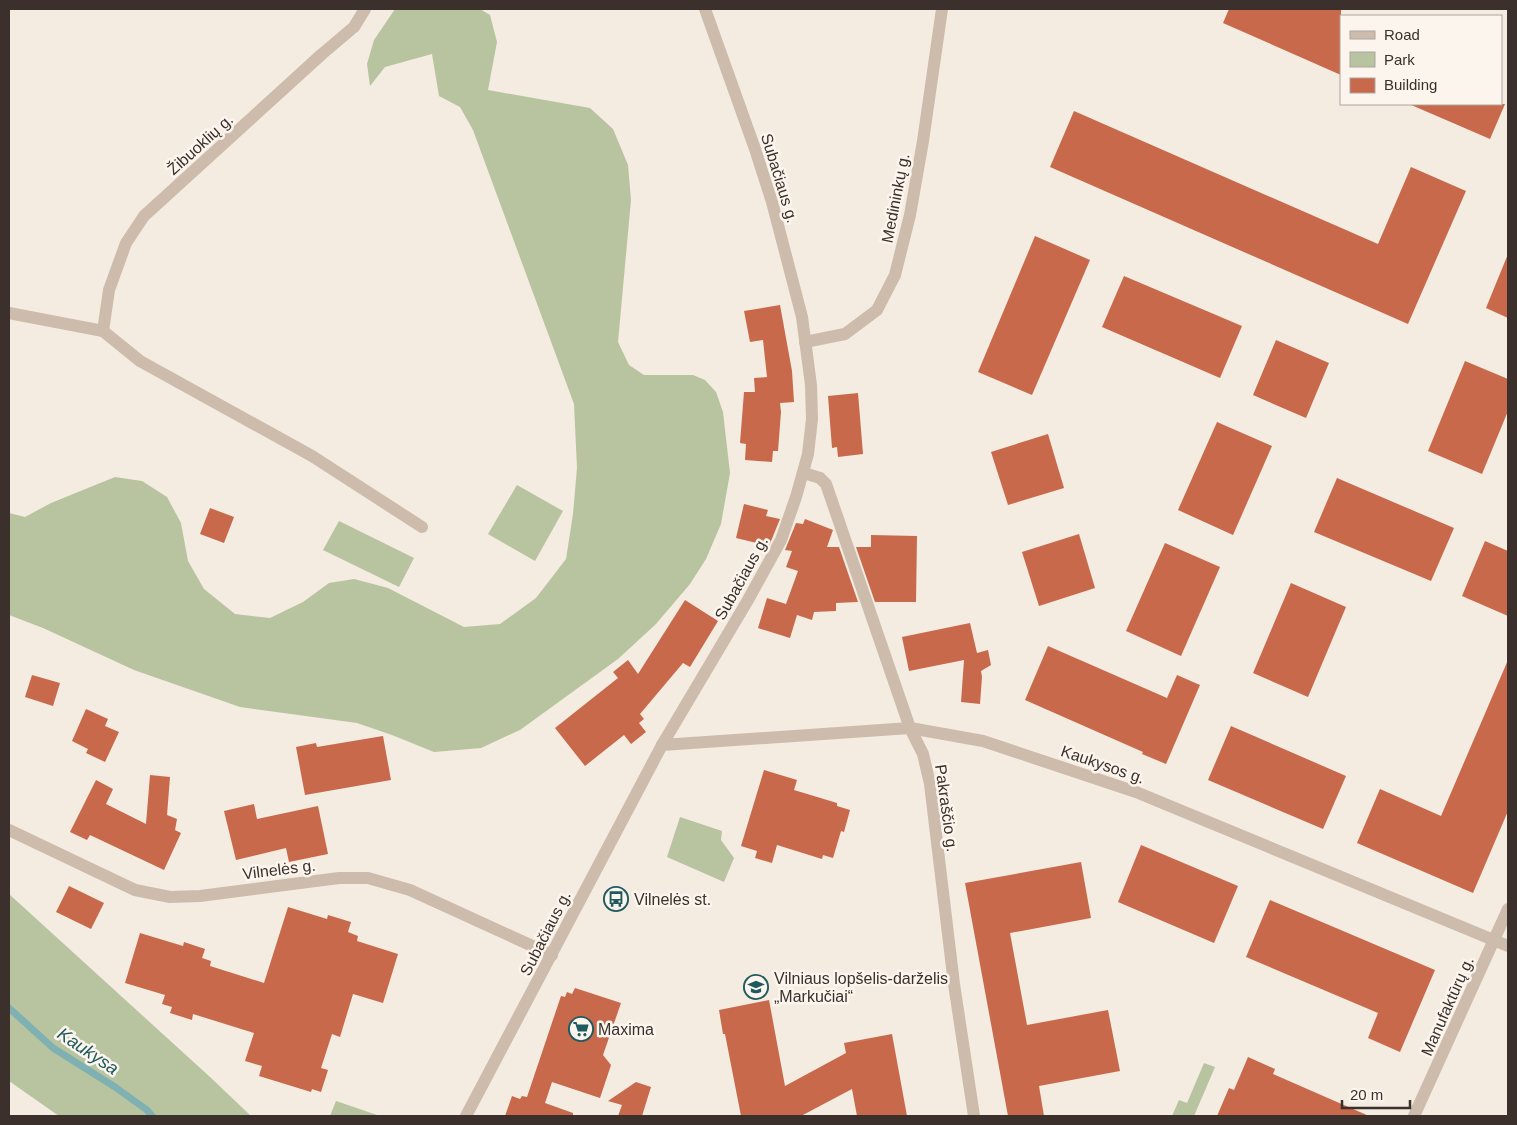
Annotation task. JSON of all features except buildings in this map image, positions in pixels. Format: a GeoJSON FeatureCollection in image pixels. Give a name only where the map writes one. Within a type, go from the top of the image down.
{"type":"FeatureCollection","features":[{"type":"Feature","properties":{"kind":"street","name":"Žibuoklių g."},"geometry":{"type":"LineString","coordinates":[[103,331],[109,290],[126,243],[144,216],[322,54],[354,28],[365,9]]}},
{"type":"Feature","properties":{"kind":"street","name":"Subačiaus g."},"geometry":{"type":"LineString","coordinates":[[466,1116],[662,746],[781,540],[804,473],[812,419],[811,385],[802,318],[772,202],[705,9]]}},
{"type":"Feature","properties":{"kind":"street","name":"Medininkų g."},"geometry":{"type":"LineString","coordinates":[[805,342],[845,334],[877,310],[895,275],[910,215],[922,150],[942,9]]}},
{"type":"Feature","properties":{"kind":"street"},"geometry":{"type":"LineString","coordinates":[[9,313],[103,331],[140,361],[312,456],[422,527]]}},
{"type":"Feature","properties":{"kind":"street","name":"Pakraščio g."},"geometry":{"type":"LineString","coordinates":[[804,473],[820,478],[826,484],[910,728],[923,754],[930,784],[954,984],[974,1116]]}},
{"type":"Feature","properties":{"kind":"street","name":"Kaukysos g."},"geometry":{"type":"LineString","coordinates":[[662,746],[910,728],[983,741],[1136,792],[1508,946]]}},
{"type":"Feature","properties":{"kind":"street","name":"Vilnelės g."},"geometry":{"type":"LineString","coordinates":[[9,830],[136,890],[170,897],[200,896],[339,878],[368,878],[410,890],[552,955]]}},
{"type":"Feature","properties":{"kind":"street","name":"Manufaktūrų g."},"geometry":{"type":"LineString","coordinates":[[1414,1116],[1508,910]]}},
{"type":"Feature","properties":{"kind":"green space"},"geometry":{"type":"Polygon","coordinates":[[[395,9],[480,9],[490,15],[497,42],[488,90],[590,108],[613,129],[628,165],[631,200],[618,342],[629,365],[644,375],[693,375],[705,380],[716,392],[723,412],[730,473],[721,524],[706,559],[690,584],[656,624],[618,659],[520,730],[481,748],[434,752],[357,723],[240,707],[134,670],[43,628],[9,615],[9,513],[25,517],[51,503],[115,477],[142,481],[167,497],[181,523],[188,561],[204,589],[235,614],[270,618],[303,602],[329,583],[354,579],[388,588],[464,627],[500,624],[536,598],[566,559],[573,514],[577,468],[574,404],[473,130],[460,107],[439,96],[432,54],[385,67],[370,86],[367,64],[374,40],[395,9]]]}},
{"type":"Feature","properties":{"kind":"green space"},"geometry":{"type":"Polygon","coordinates":[[[517,485],[563,511],[535,561],[488,534],[517,485]]]}},
{"type":"Feature","properties":{"kind":"green space"},"geometry":{"type":"Polygon","coordinates":[[[339,521],[414,558],[399,587],[323,550],[339,521]]]}},
{"type":"Feature","properties":{"kind":"green space"},"geometry":{"type":"Polygon","coordinates":[[[680,817],[722,831],[721,840],[734,858],[724,882],[667,857],[680,817]]]}},
{"type":"Feature","properties":{"kind":"green space"},"geometry":{"type":"Polygon","coordinates":[[[9,894],[251,1116],[59,1116],[9,1081],[9,894]]]}},
{"type":"Feature","properties":{"kind":"green space"},"geometry":{"type":"Polygon","coordinates":[[[1204,1063],[1215,1067],[1194,1116],[1172,1116],[1179,1100],[1187,1103],[1204,1063]]]}},
{"type":"Feature","properties":{"kind":"green space"},"geometry":{"type":"Polygon","coordinates":[[[336,1101],[380,1116],[330,1116],[336,1101]]]}},
{"type":"Feature","properties":{"kind":"waterway","name":"Kaukysa"},"geometry":{"type":"LineString","coordinates":[[9,1008],[53,1048],[115,1087],[147,1110],[152,1116]]}},
{"type":"Feature","properties":{"kind":"place","name":"Vilnelės st."},"geometry":{"type":"Point","coordinates":[616,899]}},
{"type":"Feature","properties":{"kind":"place","name":"Vilniaus lopšelis-darželis „Markučiai“"},"geometry":{"type":"Point","coordinates":[756,987]}},
{"type":"Feature","properties":{"kind":"place","name":"Maxima"},"geometry":{"type":"Point","coordinates":[581,1029]}}]}
